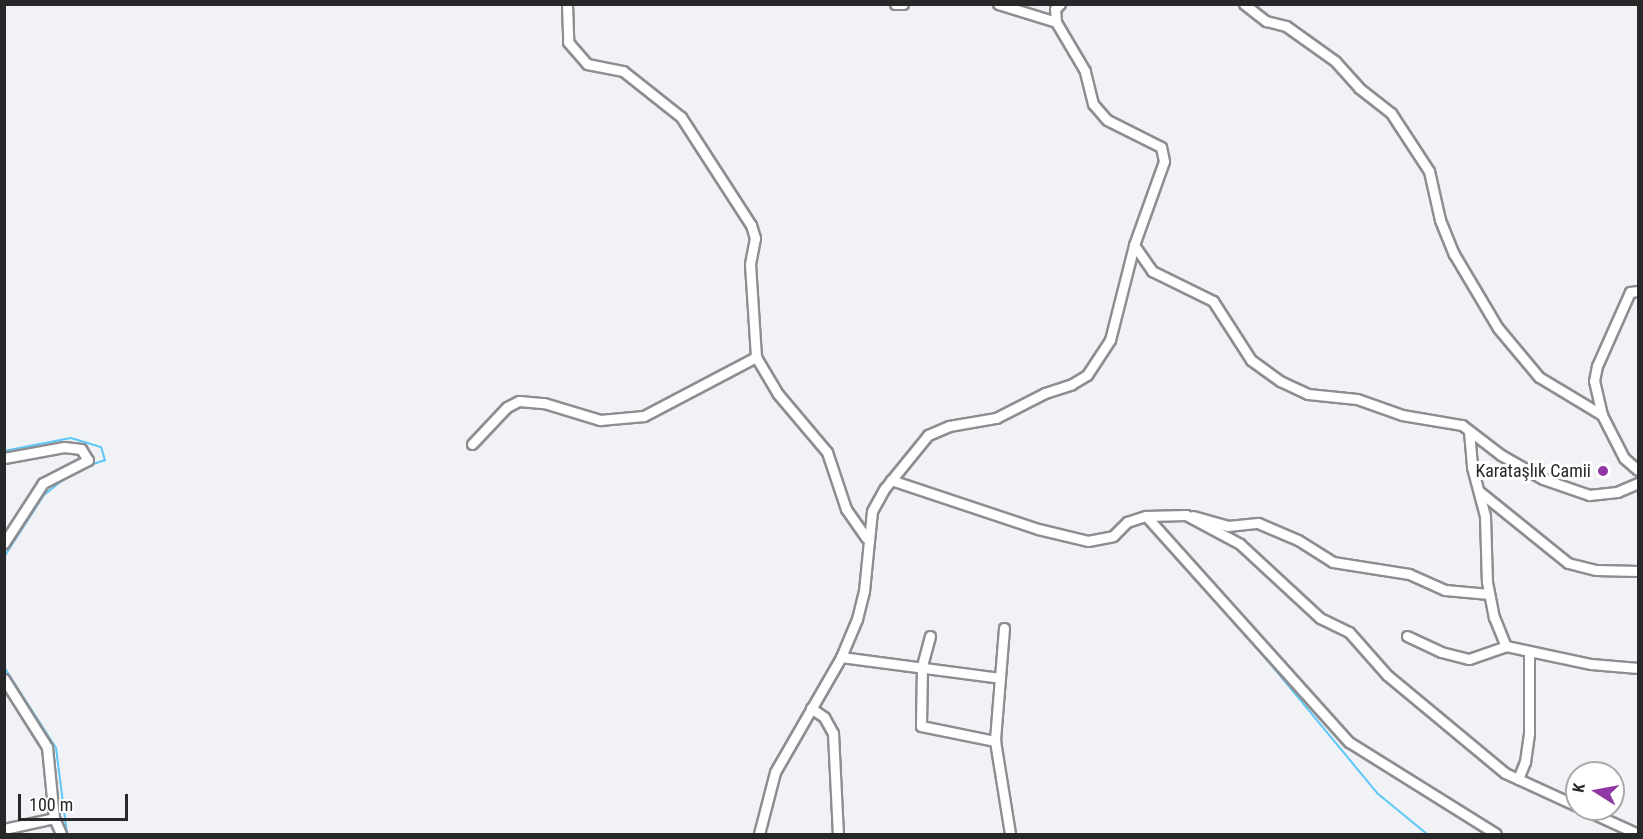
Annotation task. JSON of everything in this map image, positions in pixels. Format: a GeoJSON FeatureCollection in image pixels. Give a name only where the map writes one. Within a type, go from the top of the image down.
{"type":"FeatureCollection","features":[{"type":"Feature","properties":{"kind":"street"},"geometry":{"type":"LineString","coordinates":[[567,4],[568,42],[587,64],[623,71],[681,117],[751,225],[755,238],[750,264],[756,357],[778,394],[827,452],[846,509],[866,538]]}},
{"type":"Feature","properties":{"kind":"street"},"geometry":{"type":"LineString","coordinates":[[895,4],[903,4]]}},
{"type":"Feature","properties":{"kind":"street"},"geometry":{"type":"LineString","coordinates":[[998,4],[1056,22]]}},
{"type":"Feature","properties":{"kind":"street"},"geometry":{"type":"LineString","coordinates":[[759,834],[774,772],[842,657],[864,591],[866,538],[872,511],[891,480],[928,435],[949,426],[996,418],[1087,375],[1110,340],[1134,245],[1164,161],[1161,147],[1107,120],[1093,104],[1084,71],[1056,22],[1055,9],[1060,4]]}},
{"type":"Feature","properties":{"kind":"street"},"geometry":{"type":"LineString","coordinates":[[1244,4],[1266,21],[1286,26],[1335,61],[1359,88],[1391,113],[1429,171],[1440,220],[1454,254],[1498,328],[1539,377],[1602,415]]}},
{"type":"Feature","properties":{"kind":"street"},"geometry":{"type":"LineString","coordinates":[[1134,245],[1152,271],[1213,301],[1251,360],[1280,381],[1308,394],[1357,399],[1402,415],[1462,425],[1501,456],[1543,479],[1590,495],[1617,492],[1638,483]]}},
{"type":"Feature","properties":{"kind":"street"},"geometry":{"type":"LineString","coordinates":[[1638,291],[1630,292],[1597,366],[1594,381],[1602,415],[1624,458],[1638,470]]}},
{"type":"Feature","properties":{"kind":"street"},"geometry":{"type":"LineString","coordinates":[[472,444],[507,407],[519,401],[543,403],[600,420],[644,416],[756,357]]}},
{"type":"Feature","properties":{"kind":"street"},"geometry":{"type":"LineString","coordinates":[[1469,430],[1472,466],[1485,516],[1489,594],[1506,646]]}},
{"type":"Feature","properties":{"kind":"street"},"geometry":{"type":"LineString","coordinates":[[4,458],[64,447],[81,449],[88,460],[43,483],[4,543]]}},
{"type":"Feature","properties":{"kind":"street"},"geometry":{"type":"LineString","coordinates":[[891,480],[1038,529],[1088,541],[1113,536],[1127,522],[1146,516],[1186,515],[1228,526],[1258,523],[1298,540],[1333,562],[1408,574],[1445,590],[1489,594]]}},
{"type":"Feature","properties":{"kind":"street"},"geometry":{"type":"LineString","coordinates":[[1480,492],[1568,563],[1596,570],[1638,570]]}},
{"type":"Feature","properties":{"kind":"street"},"geometry":{"type":"LineString","coordinates":[[1186,515],[1240,544],[1320,618],[1349,632],[1396,683],[1505,773],[1565,801]]}},
{"type":"Feature","properties":{"kind":"street"},"geometry":{"type":"LineString","coordinates":[[1146,516],[1349,742],[1496,834]]}},
{"type":"Feature","properties":{"kind":"street"},"geometry":{"type":"LineString","coordinates":[[1004,628],[995,741],[1010,834]]}},
{"type":"Feature","properties":{"kind":"street"},"geometry":{"type":"LineString","coordinates":[[930,636],[922,666],[921,726],[995,741]]}},
{"type":"Feature","properties":{"kind":"street"},"geometry":{"type":"LineString","coordinates":[[1407,636],[1441,652],[1469,659],[1506,646],[1591,664],[1638,668]]}},
{"type":"Feature","properties":{"kind":"street"},"geometry":{"type":"LineString","coordinates":[[1518,779],[1525,762],[1529,733],[1529,651]]}},
{"type":"Feature","properties":{"kind":"street"},"geometry":{"type":"LineString","coordinates":[[842,657],[1000,678]]}},
{"type":"Feature","properties":{"kind":"street"},"geometry":{"type":"LineString","coordinates":[[4,679],[47,747],[54,818],[61,834]]}},
{"type":"Feature","properties":{"kind":"street"},"geometry":{"type":"LineString","coordinates":[[811,708],[824,717],[833,733],[838,834]]}},
{"type":"Feature","properties":{"kind":"street"},"geometry":{"type":"LineString","coordinates":[[4,829],[54,818]]}},
{"type":"Feature","properties":{"kind":"street"},"geometry":{"type":"LineString","coordinates":[[1609,821],[1638,834]]}},
{"type":"Feature","properties":{"kind":"waterway"},"geometry":{"type":"LineString","coordinates":[[4,451],[71,438],[101,447],[105,460],[82,468]]}},
{"type":"Feature","properties":{"kind":"waterway"},"geometry":{"type":"LineString","coordinates":[[4,557],[44,495],[71,473]]}},
{"type":"Feature","properties":{"kind":"waterway"},"geometry":{"type":"LineString","coordinates":[[1150,529],[1263,655],[1377,793],[1427,834]]}},
{"type":"Feature","properties":{"kind":"waterway"},"geometry":{"type":"LineString","coordinates":[[4,667],[56,748],[67,834]]}},
{"type":"Feature","properties":{"kind":"place","name":"Karataşlık Camii"},"geometry":{"type":"Point","coordinates":[1603,471]}}]}
